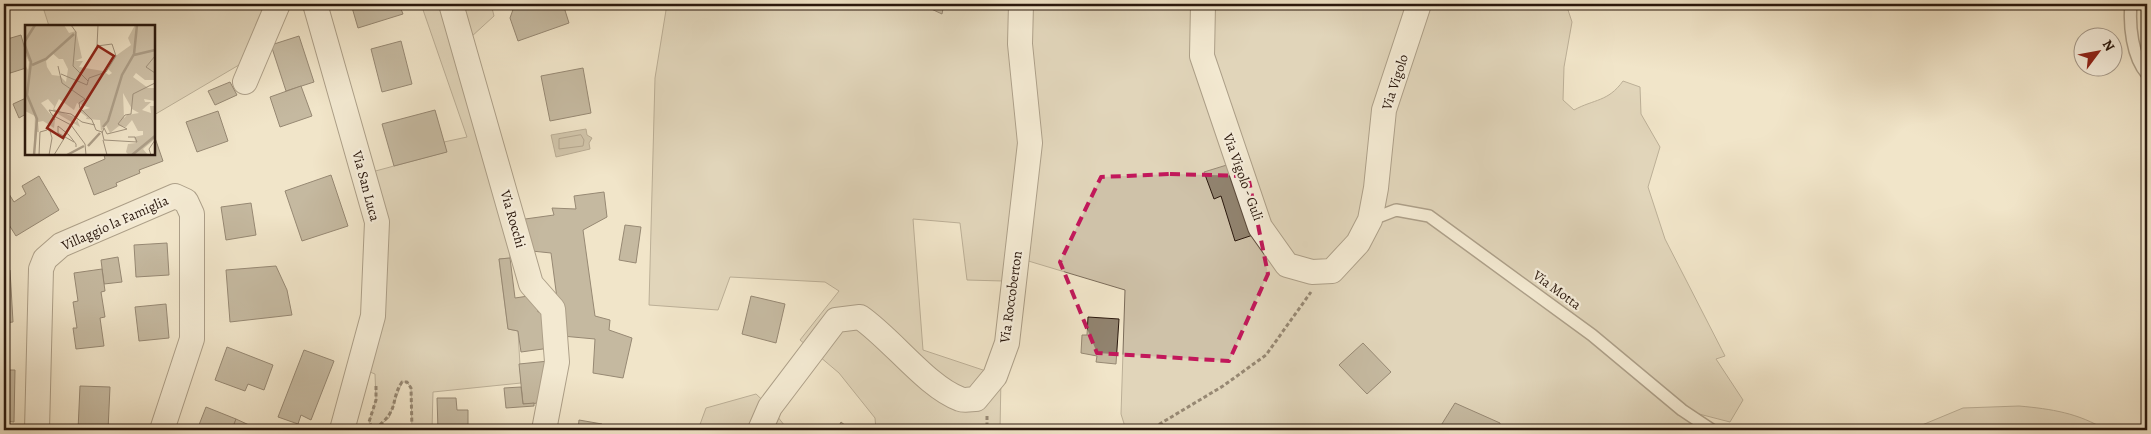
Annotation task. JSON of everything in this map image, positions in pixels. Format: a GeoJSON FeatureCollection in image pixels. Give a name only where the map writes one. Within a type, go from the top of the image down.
{"type":"FeatureCollection","features":[{"type":"Feature","properties":{"kind":"street"},"geometry":{"type":"LineString","coordinates":[[245,82],[278,4]]}},
{"type":"Feature","properties":{"kind":"street","name":"Via San Luca"},"geometry":{"type":"LineString","coordinates":[[315,4],[377,222],[373,316],[342,430]]}},
{"type":"Feature","properties":{"kind":"street","name":"Via Rocchi"},"geometry":{"type":"LineString","coordinates":[[451,4],[531,284],[554,309],[557,362],[544,430]]}},
{"type":"Feature","properties":{"kind":"street","name":"Via Roccoberton"},"geometry":{"type":"LineString","coordinates":[[760,430],[770,407],[836,320],[860,316],[879,329],[941,390],[962,400],[976,399],[995,376],[1007,343],[1030,143],[1020,44],[1022,4]]}},
{"type":"Feature","properties":{"kind":"street","name":"Via Vigolo - Guli"},"geometry":{"type":"LineString","coordinates":[[1204,4],[1202,56],[1260,226],[1287,265],[1312,272],[1324,272]]}},
{"type":"Feature","properties":{"kind":"street","name":"Via Vigolo"},"geometry":{"type":"LineString","coordinates":[[1370,220],[1376,188],[1384,110],[1419,4]]}},
{"type":"Feature","properties":{"kind":"street","name":"Villaggio la Famiglia"},"geometry":{"type":"LineString","coordinates":[[37,430],[41,269],[45,258],[62,245],[175,196],[186,201],[192,214],[192,339],[162,430]]}},
{"type":"Feature","properties":{"kind":"street"},"geometry":{"type":"LineString","coordinates":[[1324,272],[1332,272],[1358,243],[1370,220]]}},
{"type":"Feature","properties":{"kind":"street"},"geometry":{"type":"LineString","coordinates":[[770,407],[779,418],[779,430]]}},
{"type":"Feature","properties":{"kind":"lane"},"geometry":{"type":"LineString","coordinates":[[2131,4],[2129,24],[2142,68],[2147,74]]}},
{"type":"Feature","properties":{"kind":"lane","name":"Via Motta"},"geometry":{"type":"LineString","coordinates":[[1370,220],[1396,210],[1430,216],[1592,334],[1682,410],[1712,430]]}},
{"type":"Feature","properties":{"kind":"path"},"geometry":{"type":"LineString","coordinates":[[4,8],[10,4]]}},
{"type":"Feature","properties":{"kind":"path"},"geometry":{"type":"LineString","coordinates":[[1156,430],[1158,425],[1223,386],[1266,355],[1324,272]]}},
{"type":"Feature","properties":{"kind":"path"},"geometry":{"type":"LineString","coordinates":[[374,380],[377,388],[369,422],[372,427],[376,428],[389,418],[395,407],[402,382],[407,382],[411,388],[412,430]]}},
{"type":"Feature","properties":{"kind":"highlighted area"},"geometry":{"type":"Polygon","coordinates":[[[1170,174],[1248,176],[1268,274],[1229,361],[1097,353],[1060,262],[1101,177],[1170,174]]]}},
{"type":"Feature","properties":{"kind":"shaded area"},"geometry":{"type":"Polygon","coordinates":[[[42,4],[265,4],[244,62],[155,114],[155,25],[49,25],[42,4]]]}},
{"type":"Feature","properties":{"kind":"shaded area"},"geometry":{"type":"Polygon","coordinates":[[[421,4],[491,4],[494,16],[471,37],[506,213],[510,258],[499,259],[508,329],[518,331],[521,383],[433,392],[432,430],[412,430],[411,388],[407,382],[402,382],[389,418],[376,428],[372,427],[369,422],[376,400],[375,374],[360,368],[368,173],[446,152],[444,142],[467,137],[421,4]]]}},
{"type":"Feature","properties":{"kind":"shaded area"},"geometry":{"type":"Polygon","coordinates":[[[667,4],[1566,4],[1572,22],[1564,67],[1563,100],[1574,110],[1606,97],[1623,81],[1640,87],[1641,114],[1660,147],[1648,187],[1665,239],[1725,356],[1716,359],[1743,400],[1730,422],[1699,414],[1700,430],[1126,430],[1121,414],[1125,290],[1015,257],[1003,281],[967,280],[960,223],[913,219],[923,350],[1001,376],[1000,430],[876,430],[875,418],[839,373],[800,340],[839,291],[825,282],[730,277],[718,310],[649,305],[655,78],[667,4]]]}},
{"type":"Feature","properties":{"kind":"shaded area"},"geometry":{"type":"Polygon","coordinates":[[[756,394],[770,407],[788,430],[698,430],[706,408],[756,394]]]}},
{"type":"Feature","properties":{"kind":"shaded area"},"geometry":{"type":"Polygon","coordinates":[[[2019,406],[2075,416],[2106,430],[1910,430],[1963,408],[2019,406]]]}},
{"type":"Feature","properties":{"kind":"water"},"geometry":{"type":"Polygon","coordinates":[[[586,129],[587,135],[592,138],[589,143],[590,149],[556,157],[551,135],[586,129]]]}},
{"type":"Feature","properties":{"kind":"building"},"geometry":{"type":"Polygon","coordinates":[[[351,4],[399,4],[403,14],[358,28],[351,4]]]}},
{"type":"Feature","properties":{"kind":"building"},"geometry":{"type":"Polygon","coordinates":[[[515,4],[563,4],[569,23],[518,41],[510,18],[515,4]]]}},
{"type":"Feature","properties":{"kind":"building"},"geometry":{"type":"Polygon","coordinates":[[[927,4],[944,4],[942,14],[927,7],[927,4]]]}},
{"type":"Feature","properties":{"kind":"building"},"geometry":{"type":"Polygon","coordinates":[[[21,35],[25,49],[25,68],[4,75],[4,40],[21,35]]]}},
{"type":"Feature","properties":{"kind":"building"},"geometry":{"type":"Polygon","coordinates":[[[299,36],[314,82],[286,91],[271,45],[299,36]]]}},
{"type":"Feature","properties":{"kind":"building"},"geometry":{"type":"Polygon","coordinates":[[[401,41],[412,84],[382,92],[371,49],[401,41]]]}},
{"type":"Feature","properties":{"kind":"building"},"geometry":{"type":"Polygon","coordinates":[[[583,68],[591,113],[550,121],[541,76],[583,68]]]}},
{"type":"Feature","properties":{"kind":"building"},"geometry":{"type":"Polygon","coordinates":[[[230,82],[237,95],[215,105],[208,91],[230,82]]]}},
{"type":"Feature","properties":{"kind":"building"},"geometry":{"type":"Polygon","coordinates":[[[301,86],[312,116],[280,127],[270,97],[301,86]]]}},
{"type":"Feature","properties":{"kind":"building"},"geometry":{"type":"Polygon","coordinates":[[[25,98],[25,115],[19,118],[13,104],[25,98]]]}},
{"type":"Feature","properties":{"kind":"building"},"geometry":{"type":"Polygon","coordinates":[[[435,110],[447,152],[394,166],[382,124],[435,110]]]}},
{"type":"Feature","properties":{"kind":"building"},"geometry":{"type":"Polygon","coordinates":[[[218,111],[228,141],[197,152],[186,122],[218,111]]]}},
{"type":"Feature","properties":{"kind":"building"},"geometry":{"type":"Polygon","coordinates":[[[155,138],[163,161],[139,170],[140,173],[116,183],[117,186],[94,195],[84,168],[105,159],[104,155],[155,155],[155,138]]]}},
{"type":"Feature","properties":{"kind":"building"},"geometry":{"type":"Polygon","coordinates":[[[1230,164],[1253,235],[1235,241],[1221,196],[1214,199],[1204,172],[1230,164]]]}},
{"type":"Feature","properties":{"kind":"building"},"geometry":{"type":"Polygon","coordinates":[[[331,175],[348,226],[302,241],[285,191],[331,175]]]}},
{"type":"Feature","properties":{"kind":"building"},"geometry":{"type":"Polygon","coordinates":[[[39,176],[59,210],[16,236],[4,217],[4,197],[9,194],[14,202],[26,194],[22,186],[39,176]]]}},
{"type":"Feature","properties":{"kind":"building"},"geometry":{"type":"Polygon","coordinates":[[[604,192],[607,217],[583,230],[595,316],[610,320],[609,330],[632,338],[623,378],[593,373],[595,339],[562,336],[551,253],[522,250],[518,220],[554,215],[552,208],[576,209],[574,196],[604,192]]]}},
{"type":"Feature","properties":{"kind":"building"},"geometry":{"type":"Polygon","coordinates":[[[251,203],[256,235],[226,240],[221,207],[251,203]]]}},
{"type":"Feature","properties":{"kind":"building"},"geometry":{"type":"Polygon","coordinates":[[[625,225],[641,227],[636,263],[619,260],[625,225]]]}},
{"type":"Feature","properties":{"kind":"building"},"geometry":{"type":"Polygon","coordinates":[[[167,243],[169,275],[136,277],[134,245],[167,243]]]}},
{"type":"Feature","properties":{"kind":"building"},"geometry":{"type":"Polygon","coordinates":[[[118,257],[122,282],[104,284],[101,260],[118,257]]]}},
{"type":"Feature","properties":{"kind":"building"},"geometry":{"type":"Polygon","coordinates":[[[510,258],[515,298],[535,295],[538,312],[546,310],[550,348],[521,352],[518,331],[508,329],[499,259],[510,258]]]}},
{"type":"Feature","properties":{"kind":"building"},"geometry":{"type":"Polygon","coordinates":[[[276,266],[287,290],[292,315],[230,322],[226,270],[276,266]]]}},
{"type":"Feature","properties":{"kind":"building"},"geometry":{"type":"Polygon","coordinates":[[[102,269],[105,291],[101,292],[105,317],[100,318],[104,346],[76,349],[73,328],[77,328],[73,302],[78,301],[74,273],[102,269]]]}},
{"type":"Feature","properties":{"kind":"building"},"geometry":{"type":"Polygon","coordinates":[[[10,270],[13,322],[4,323],[4,271],[10,270]]]}},
{"type":"Feature","properties":{"kind":"building"},"geometry":{"type":"Polygon","coordinates":[[[751,296],[785,304],[776,343],[742,334],[751,296]]]}},
{"type":"Feature","properties":{"kind":"building"},"geometry":{"type":"Polygon","coordinates":[[[166,304],[169,338],[139,341],[135,307],[166,304]]]}},
{"type":"Feature","properties":{"kind":"building"},"geometry":{"type":"Polygon","coordinates":[[[1088,317],[1119,319],[1116,364],[1096,362],[1097,356],[1081,353],[1082,335],[1087,335],[1088,317]]]}},
{"type":"Feature","properties":{"kind":"building"},"geometry":{"type":"Polygon","coordinates":[[[1363,343],[1391,372],[1367,394],[1339,365],[1363,343]]]}},
{"type":"Feature","properties":{"kind":"building"},"geometry":{"type":"Polygon","coordinates":[[[227,347],[273,365],[264,390],[248,384],[245,391],[215,380],[227,347]]]}},
{"type":"Feature","properties":{"kind":"building"},"geometry":{"type":"Polygon","coordinates":[[[304,350],[334,361],[311,420],[301,415],[298,424],[278,417],[304,350]]]}},
{"type":"Feature","properties":{"kind":"building"},"geometry":{"type":"Polygon","coordinates":[[[549,361],[546,392],[539,392],[540,403],[523,404],[519,364],[549,361]]]}},
{"type":"Feature","properties":{"kind":"building"},"geometry":{"type":"Polygon","coordinates":[[[4,370],[15,370],[14,422],[4,421],[4,370]]]}},
{"type":"Feature","properties":{"kind":"building"},"geometry":{"type":"Polygon","coordinates":[[[80,386],[110,387],[108,430],[78,430],[80,386]]]}},
{"type":"Feature","properties":{"kind":"building"},"geometry":{"type":"Polygon","coordinates":[[[521,387],[523,404],[534,403],[534,406],[506,408],[504,388],[521,387]]]}},
{"type":"Feature","properties":{"kind":"building"},"geometry":{"type":"Polygon","coordinates":[[[437,398],[456,398],[457,410],[468,410],[468,430],[438,430],[437,398]]]}},
{"type":"Feature","properties":{"kind":"building"},"geometry":{"type":"Polygon","coordinates":[[[1455,403],[1500,423],[1500,430],[1448,430],[1440,427],[1455,403]]]}},
{"type":"Feature","properties":{"kind":"building"},"geometry":{"type":"Polygon","coordinates":[[[206,407],[236,419],[232,430],[197,430],[206,407]]]}},
{"type":"Feature","properties":{"kind":"building"},"geometry":{"type":"Polygon","coordinates":[[[236,419],[249,425],[247,430],[232,430],[236,419]]]}},
{"type":"Feature","properties":{"kind":"building"},"geometry":{"type":"Polygon","coordinates":[[[579,420],[602,424],[601,430],[578,430],[579,420]]]}},
{"type":"Feature","properties":{"kind":"building"},"geometry":{"type":"Polygon","coordinates":[[[841,422],[851,430],[837,430],[841,422]]]}}]}
